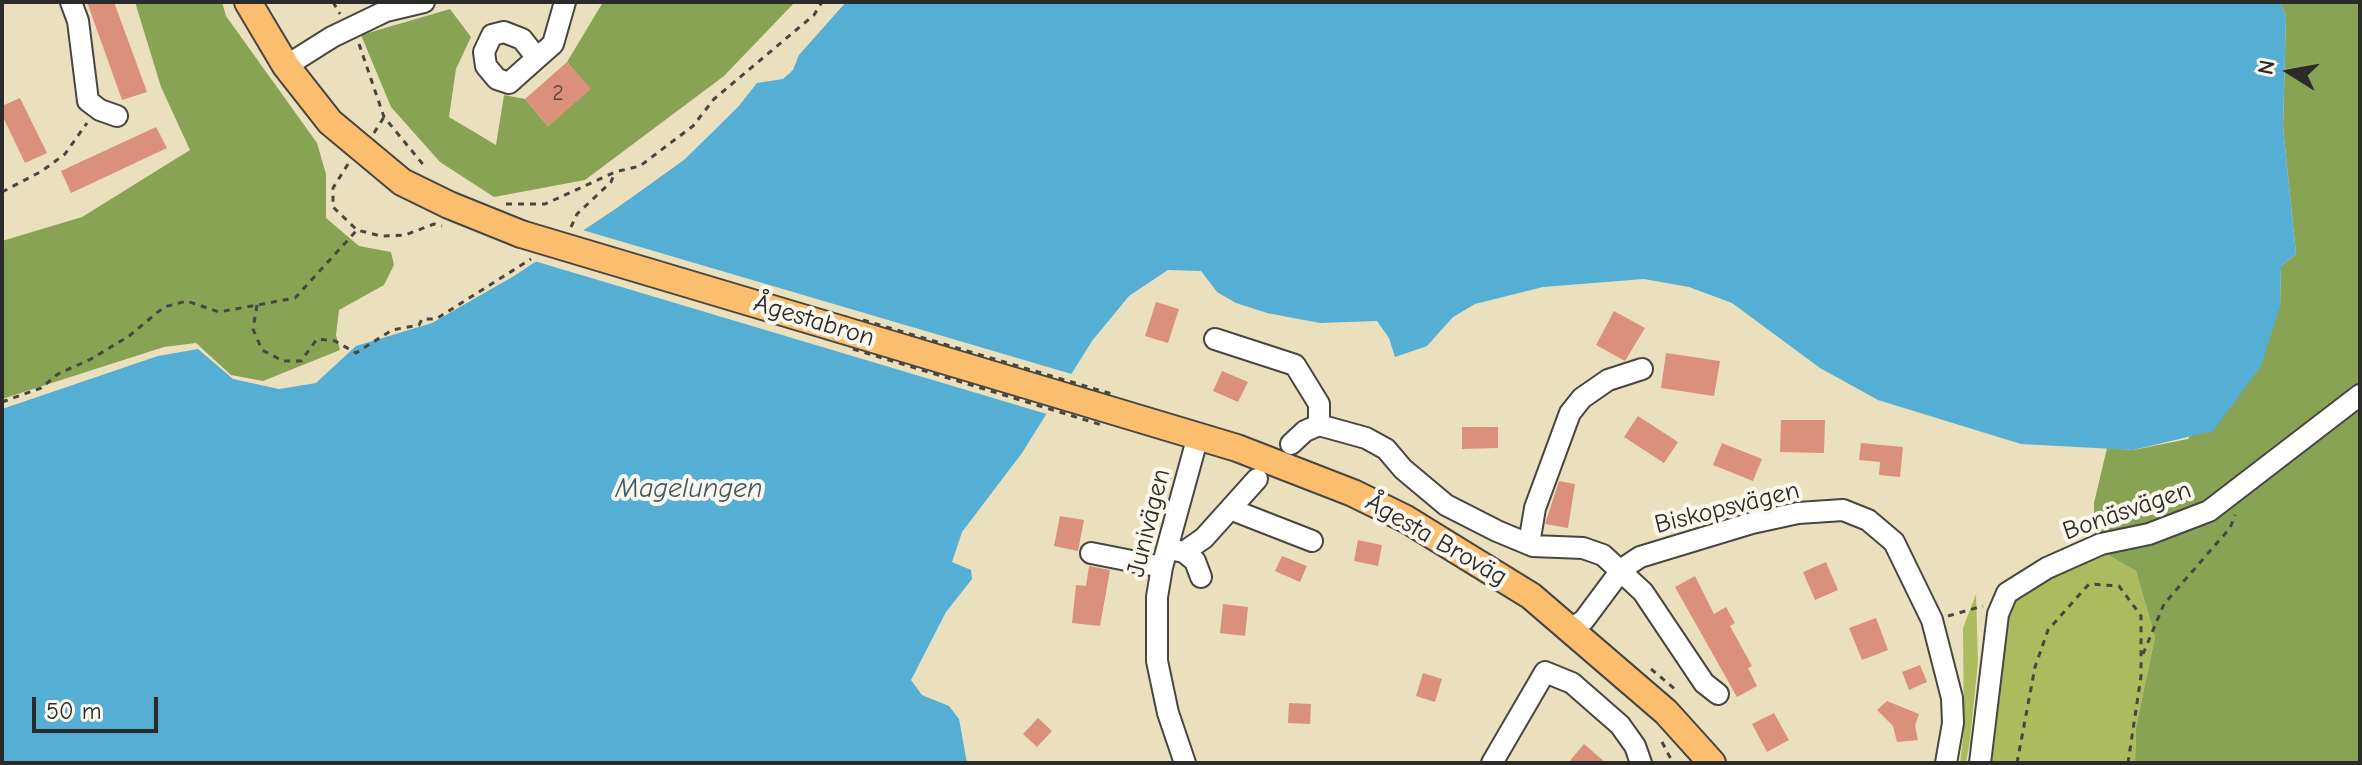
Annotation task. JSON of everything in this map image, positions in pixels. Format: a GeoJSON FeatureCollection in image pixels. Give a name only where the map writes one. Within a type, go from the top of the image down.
{"type":"FeatureCollection","features":[{"type":"Feature","properties":{"kind":"main road"},"geometry":{"type":"LineString","coordinates":[[248,2],[286,66]]}},
{"type":"Feature","properties":{"kind":"main road","name":"Ågestabron"},"geometry":{"type":"LineString","coordinates":[[286,66],[330,122],[402,182],[449,205],[521,234],[1106,409]]}},
{"type":"Feature","properties":{"kind":"main road","name":"Ågesta Broväg"},"geometry":{"type":"LineString","coordinates":[[1106,409],[1295,469],[1406,519],[1531,596],[1666,712],[1712,763]]}},
{"type":"Feature","properties":{"kind":"street"},"geometry":{"type":"LineString","coordinates":[[71,2],[78,21],[88,101],[117,116]]}},
{"type":"Feature","properties":{"kind":"street"},"geometry":{"type":"LineString","coordinates":[[286,66],[386,6],[424,2]]}},
{"type":"Feature","properties":{"kind":"street"},"geometry":{"type":"LineString","coordinates":[[537,58],[553,44],[565,2]]}},
{"type":"Feature","properties":{"kind":"street"},"geometry":{"type":"LineString","coordinates":[[1215,339],[1295,365],[1319,404],[1319,425]]}},
{"type":"Feature","properties":{"kind":"street"},"geometry":{"type":"LineString","coordinates":[[1529,544],[1535,508],[1570,413],[1582,398],[1608,380],[1642,369]]}},
{"type":"Feature","properties":{"kind":"street","name":"Bonäsvägen"},"geometry":{"type":"LineString","coordinates":[[2003,600],[2007,593],[2047,568],[2101,544],[2149,534],[2209,511],[2360,395]]}},
{"type":"Feature","properties":{"kind":"street"},"geometry":{"type":"LineString","coordinates":[[1291,444],[1305,431],[1319,425],[1337,428],[1376,443],[1446,505],[1529,544],[1583,548],[1603,555],[1622,569],[1643,592],[1704,683],[1718,694]]}},
{"type":"Feature","properties":{"kind":"street","name":"Junivägen"},"geometry":{"type":"LineString","coordinates":[[1185,763],[1168,713],[1157,661],[1157,597],[1172,556],[1198,436]]}},
{"type":"Feature","properties":{"kind":"street"},"geometry":{"type":"LineString","coordinates":[[1172,556],[1204,538],[1257,479]]}},
{"type":"Feature","properties":{"kind":"street"},"geometry":{"type":"LineString","coordinates":[[1230,509],[1312,541]]}},
{"type":"Feature","properties":{"kind":"street","name":"Biskopsvägen"},"geometry":{"type":"LineString","coordinates":[[1571,629],[1584,620],[1622,569],[1640,557],[1752,523],[1798,513],[1843,510],[1868,520],[1894,542],[1932,620],[1952,698],[1953,723],[1946,763]]}},
{"type":"Feature","properties":{"kind":"street"},"geometry":{"type":"LineString","coordinates":[[1091,553],[1172,556],[1195,561],[1201,577]]}},
{"type":"Feature","properties":{"kind":"street"},"geometry":{"type":"LineString","coordinates":[[1980,763],[1998,614],[2003,600]]}},
{"type":"Feature","properties":{"kind":"street"},"geometry":{"type":"LineString","coordinates":[[1492,763],[1545,672],[1572,683],[1620,725],[1635,746],[1641,763]]}},
{"type":"Feature","properties":{"kind":"path"},"geometry":{"type":"LineString","coordinates":[[493,203],[545,204],[615,172],[640,166],[693,126],[714,99],[814,15],[822,2]]}},
{"type":"Feature","properties":{"kind":"path"},"geometry":{"type":"LineString","coordinates":[[362,49],[384,117],[430,172]]}},
{"type":"Feature","properties":{"kind":"path"},"geometry":{"type":"LineString","coordinates":[[2,192],[42,171],[65,154],[84,132],[94,106]]}},
{"type":"Feature","properties":{"kind":"path"},"geometry":{"type":"LineString","coordinates":[[374,133],[384,117]]}},
{"type":"Feature","properties":{"kind":"path"},"geometry":{"type":"LineString","coordinates":[[348,164],[333,188],[333,207],[357,230],[381,236],[405,235],[434,224],[448,227]]}},
{"type":"Feature","properties":{"kind":"path"},"geometry":{"type":"LineString","coordinates":[[574,225],[577,214],[611,182],[615,172]]}},
{"type":"Feature","properties":{"kind":"path"},"geometry":{"type":"LineString","coordinates":[[2,402],[41,388],[58,374],[91,359],[129,336],[164,307],[187,301],[219,312],[295,298],[357,230]]}},
{"type":"Feature","properties":{"kind":"path"},"geometry":{"type":"LineString","coordinates":[[257,305],[253,329],[262,350],[283,361],[301,361],[317,339],[335,341],[356,353],[392,330],[419,325],[422,319],[436,319],[524,265]]}},
{"type":"Feature","properties":{"kind":"path"},"geometry":{"type":"LineString","coordinates":[[2141,656],[2164,604],[2230,528],[2239,503]]}},
{"type":"Feature","properties":{"kind":"path"},"geometry":{"type":"LineString","coordinates":[[2017,763],[2035,667],[2048,630],[2089,584],[2119,586],[2141,616],[2141,656],[2128,763]]}},
{"type":"Feature","properties":{"kind":"path"},"geometry":{"type":"LineString","coordinates":[[1932,620],[2003,600]]}},
{"type":"Feature","properties":{"kind":"path"},"geometry":{"type":"LineString","coordinates":[[1661,739],[1673,763]]}},
{"type":"Feature","properties":{"kind":"green space"},"geometry":{"type":"Polygon","coordinates":[[[135,2],[222,2],[226,16],[317,143],[326,174],[326,218],[359,246],[391,252],[394,265],[384,285],[339,310],[336,335],[340,350],[263,381],[231,375],[196,343],[164,347],[2,399],[2,241],[82,217],[190,150],[161,87],[135,2]]]}},
{"type":"Feature","properties":{"kind":"green space"},"geometry":{"type":"Polygon","coordinates":[[[603,2],[795,2],[724,76],[585,180],[494,197],[440,162],[391,107],[361,35],[450,9],[471,37],[456,69],[449,117],[496,145],[504,95],[525,99],[548,126],[590,89],[567,62],[603,2]]]}},
{"type":"Feature","properties":{"kind":"green space"},"geometry":{"type":"Polygon","coordinates":[[[2280,2],[2360,2],[2360,763],[2135,763],[2136,727],[2155,637],[2136,571],[2094,547],[2094,503],[2107,448],[2133,450],[2188,439],[2280,306],[2281,266],[2296,254],[2283,127],[2286,16],[2280,2]]]}},
{"type":"Feature","properties":{"kind":"green space"},"geometry":{"type":"Polygon","coordinates":[[[2094,547],[2136,571],[2155,637],[2136,727],[2135,763],[1980,763],[2007,593],[2094,547]]]}},
{"type":"Feature","properties":{"kind":"green space"},"geometry":{"type":"Polygon","coordinates":[[[1976,594],[1978,662],[1966,763],[1960,763],[1964,729],[1963,628],[1976,594]]]}},
{"type":"Feature","properties":{"kind":"water","name":"Magelungen"},"geometry":{"type":"Polygon","coordinates":[[[846,2],[2280,2],[2286,16],[2283,127],[2296,254],[2281,266],[2280,306],[2261,366],[2213,431],[2133,450],[2021,444],[1878,400],[1820,368],[1732,303],[1689,287],[1644,279],[1543,287],[1475,304],[1453,317],[1427,346],[1395,357],[1389,338],[1377,321],[1320,323],[1267,313],[1236,303],[1217,292],[1201,271],[1168,270],[1129,296],[1092,341],[1022,453],[962,532],[952,562],[971,570],[972,579],[946,612],[911,680],[922,695],[949,706],[959,719],[967,763],[2,763],[2,409],[158,356],[198,349],[233,379],[279,389],[316,383],[356,346],[432,323],[514,276],[684,160],[738,107],[757,83],[783,79],[793,70],[799,55],[846,2]]]}},
{"type":"Feature","properties":{"kind":"pier"},"geometry":{"type":"Polygon","coordinates":[[[579,229],[1075,375],[1050,415],[531,260],[579,229]]]}},
{"type":"Feature","properties":{"kind":"building"},"geometry":{"type":"Polygon","coordinates":[[[87,2],[114,2],[147,92],[122,100],[87,2]]]}},
{"type":"Feature","properties":{"kind":"building"},"geometry":{"type":"Polygon","coordinates":[[[567,62],[591,89],[548,126],[525,99],[567,62]]]}},
{"type":"Feature","properties":{"kind":"building"},"geometry":{"type":"Polygon","coordinates":[[[20,98],[47,153],[25,163],[2,115],[2,106],[20,98]]]}},
{"type":"Feature","properties":{"kind":"building"},"geometry":{"type":"Polygon","coordinates":[[[156,127],[167,148],[71,193],[61,171],[156,127]]]}},
{"type":"Feature","properties":{"kind":"building"},"geometry":{"type":"Polygon","coordinates":[[[1156,302],[1179,309],[1168,343],[1145,336],[1156,302]]]}},
{"type":"Feature","properties":{"kind":"building"},"geometry":{"type":"Polygon","coordinates":[[[1614,311],[1645,328],[1625,361],[1596,345],[1614,311]]]}},
{"type":"Feature","properties":{"kind":"building"},"geometry":{"type":"Polygon","coordinates":[[[1666,353],[1720,361],[1714,396],[1661,388],[1666,353]]]}},
{"type":"Feature","properties":{"kind":"building"},"geometry":{"type":"Polygon","coordinates":[[[1222,371],[1248,382],[1238,402],[1213,391],[1222,371]]]}},
{"type":"Feature","properties":{"kind":"building"},"geometry":{"type":"Polygon","coordinates":[[[1638,416],[1678,442],[1664,463],[1624,437],[1638,416]]]}},
{"type":"Feature","properties":{"kind":"building"},"geometry":{"type":"Polygon","coordinates":[[[1781,420],[1825,420],[1824,453],[1780,452],[1781,420]]]}},
{"type":"Feature","properties":{"kind":"building"},"geometry":{"type":"Polygon","coordinates":[[[1462,427],[1498,427],[1498,448],[1462,449],[1462,427]]]}},
{"type":"Feature","properties":{"kind":"building"},"geometry":{"type":"Polygon","coordinates":[[[1722,443],[1762,459],[1753,481],[1713,465],[1722,443]]]}},
{"type":"Feature","properties":{"kind":"building"},"geometry":{"type":"Polygon","coordinates":[[[1861,443],[1903,447],[1900,477],[1879,475],[1880,462],[1859,460],[1861,443]]]}},
{"type":"Feature","properties":{"kind":"building"},"geometry":{"type":"Polygon","coordinates":[[[1559,481],[1575,484],[1568,528],[1545,524],[1559,481]]]}},
{"type":"Feature","properties":{"kind":"building"},"geometry":{"type":"Polygon","coordinates":[[[1060,516],[1084,520],[1078,551],[1054,546],[1060,516]]]}},
{"type":"Feature","properties":{"kind":"building"},"geometry":{"type":"Polygon","coordinates":[[[1358,540],[1382,545],[1378,566],[1354,561],[1358,540]]]}},
{"type":"Feature","properties":{"kind":"building"},"geometry":{"type":"Polygon","coordinates":[[[1282,556],[1307,566],[1300,582],[1275,571],[1282,556]]]}},
{"type":"Feature","properties":{"kind":"building"},"geometry":{"type":"Polygon","coordinates":[[[1826,562],[1838,590],[1815,600],[1803,572],[1826,562]]]}},
{"type":"Feature","properties":{"kind":"building"},"geometry":{"type":"Polygon","coordinates":[[[1089,566],[1110,570],[1100,626],[1072,623],[1076,585],[1086,586],[1089,566]]]}},
{"type":"Feature","properties":{"kind":"building"},"geometry":{"type":"Polygon","coordinates":[[[1695,576],[1714,614],[1726,607],[1735,623],[1730,626],[1752,666],[1748,668],[1757,686],[1737,697],[1675,587],[1695,576]]]}},
{"type":"Feature","properties":{"kind":"building"},"geometry":{"type":"Polygon","coordinates":[[[1223,604],[1248,607],[1245,636],[1220,633],[1223,604]]]}},
{"type":"Feature","properties":{"kind":"building"},"geometry":{"type":"Polygon","coordinates":[[[1876,618],[1888,650],[1862,660],[1849,628],[1876,618]]]}},
{"type":"Feature","properties":{"kind":"building"},"geometry":{"type":"Polygon","coordinates":[[[1920,665],[1927,682],[1909,690],[1902,672],[1920,665]]]}},
{"type":"Feature","properties":{"kind":"building"},"geometry":{"type":"Polygon","coordinates":[[[1423,673],[1442,679],[1435,702],[1416,696],[1423,673]]]}},
{"type":"Feature","properties":{"kind":"building"},"geometry":{"type":"Polygon","coordinates":[[[1887,701],[1919,714],[1915,726],[1918,740],[1897,742],[1893,726],[1877,710],[1887,701]]]}},
{"type":"Feature","properties":{"kind":"building"},"geometry":{"type":"Polygon","coordinates":[[[1289,703],[1311,704],[1310,724],[1288,723],[1289,703]]]}},
{"type":"Feature","properties":{"kind":"building"},"geometry":{"type":"Polygon","coordinates":[[[1774,713],[1789,740],[1767,752],[1752,724],[1774,713]]]}},
{"type":"Feature","properties":{"kind":"building"},"geometry":{"type":"Polygon","coordinates":[[[1038,718],[1052,731],[1037,747],[1023,734],[1038,718]]]}},
{"type":"Feature","properties":{"kind":"building"},"geometry":{"type":"Polygon","coordinates":[[[1584,744],[1606,763],[1568,763],[1584,744]]]}}]}
